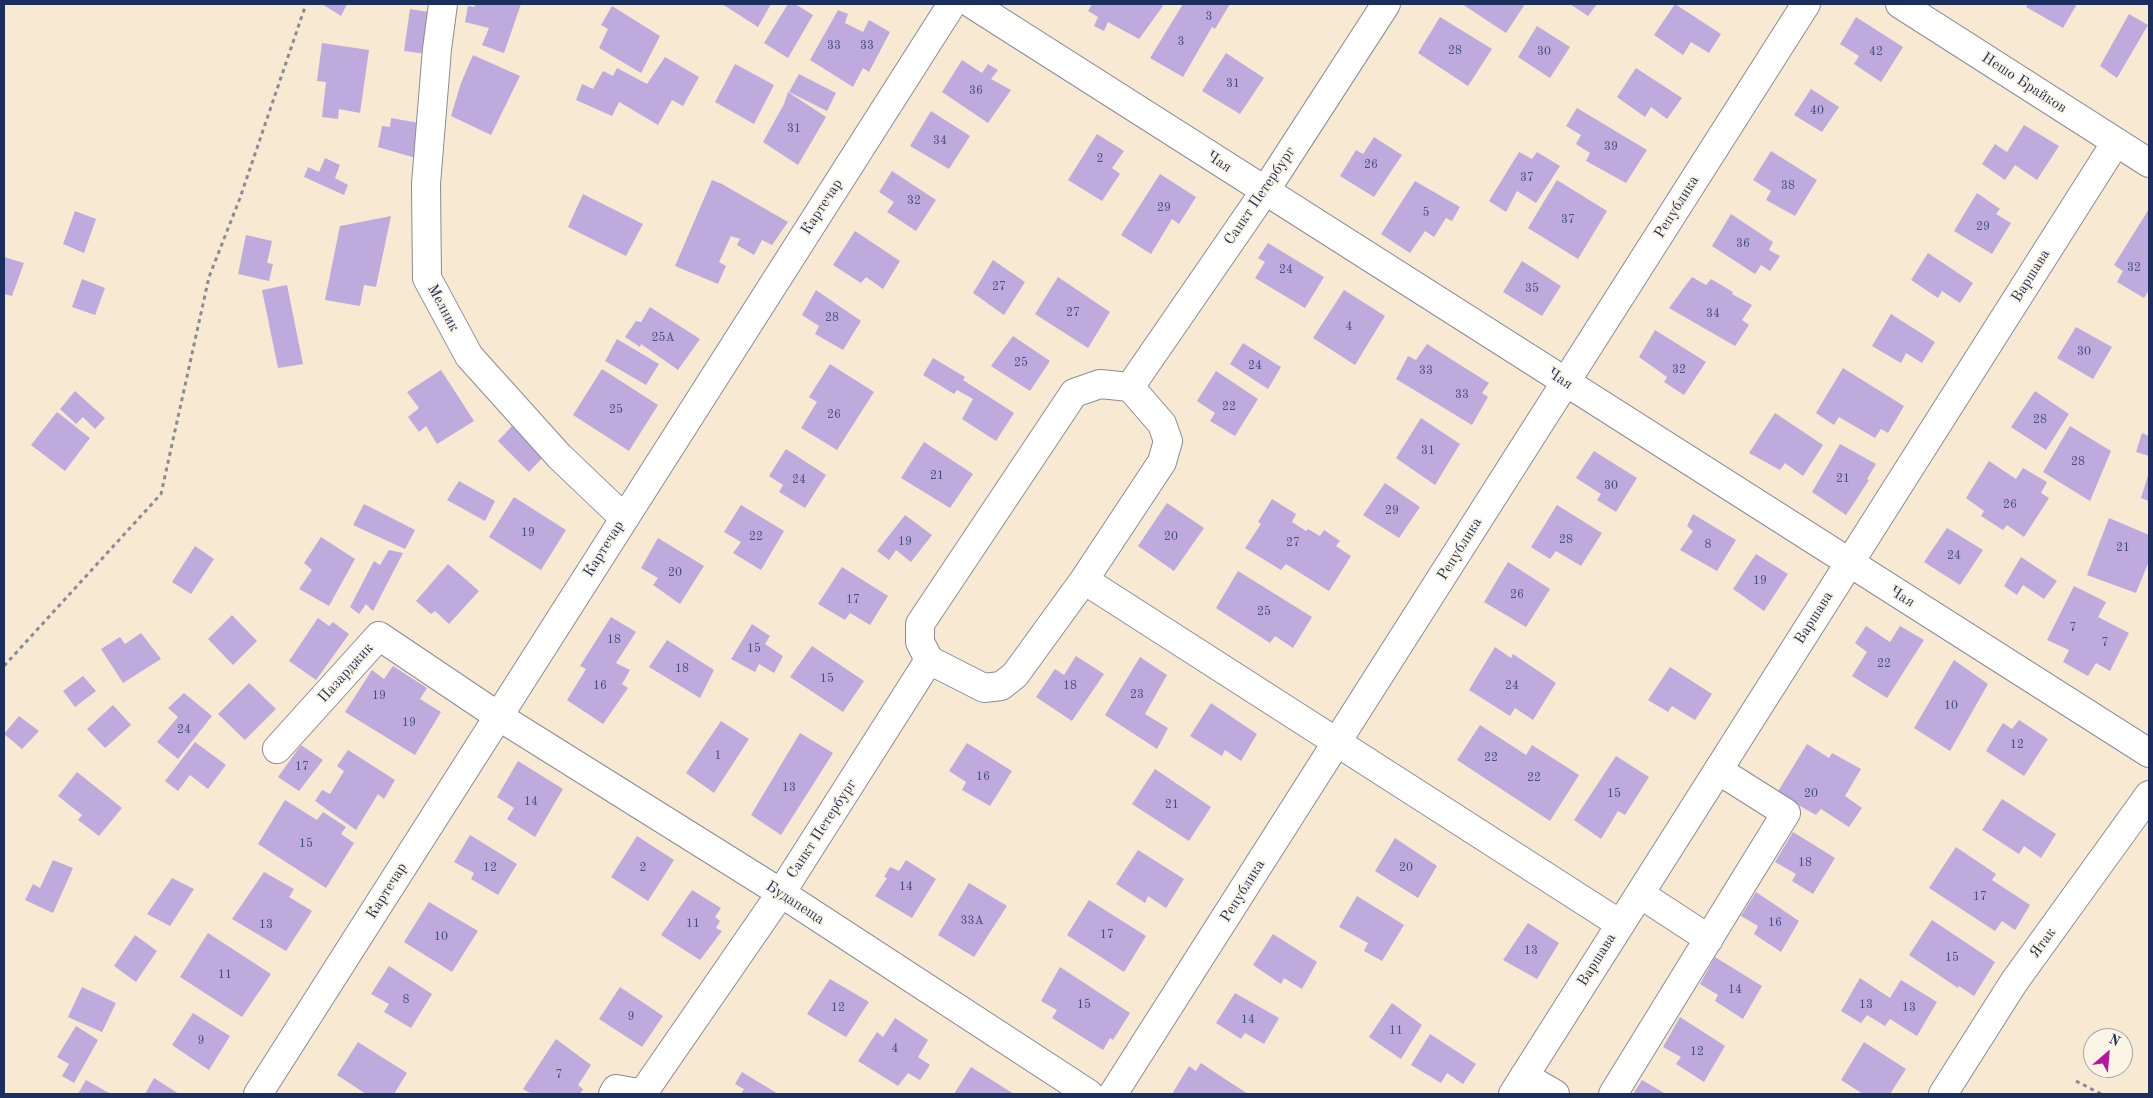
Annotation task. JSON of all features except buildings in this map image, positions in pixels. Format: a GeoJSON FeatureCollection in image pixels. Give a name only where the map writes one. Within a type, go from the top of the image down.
{"type":"FeatureCollection","features":[{"type":"Feature","properties":{"kind":"street","name":"Мелник"},"geometry":{"type":"LineString","coordinates":[[444,4],[426,184],[427,278],[469,356],[559,456],[624,518]]}},
{"type":"Feature","properties":{"kind":"street","name":"Картечар"},"geometry":{"type":"LineString","coordinates":[[258,1094],[952,4]]}},
{"type":"Feature","properties":{"kind":"street","name":"Чая"},"geometry":{"type":"LineString","coordinates":[[972,4],[2149,753]]}},
{"type":"Feature","properties":{"kind":"street","name":"Санкт Петербург"},"geometry":{"type":"LineString","coordinates":[[1130,386],[1265,191],[1386,4]]}},
{"type":"Feature","properties":{"kind":"street","name":"Република"},"geometry":{"type":"LineString","coordinates":[[1113,1094],[1806,4]]}},
{"type":"Feature","properties":{"kind":"street","name":"Нешо Брайков"},"geometry":{"type":"LineString","coordinates":[[1900,4],[2149,163]]}},
{"type":"Feature","properties":{"kind":"street","name":"Варшава"},"geometry":{"type":"LineString","coordinates":[[1518,1085],[2116,142]]}},
{"type":"Feature","properties":{"kind":"street"},"geometry":{"type":"LineString","coordinates":[[1100,384],[1130,386],[1162,424],[1168,441],[1162,462],[1084,580],[1015,675],[1001,686],[984,688],[929,660],[920,642],[920,624],[1074,393],[1100,384]]}},
{"type":"Feature","properties":{"kind":"street"},"geometry":{"type":"LineString","coordinates":[[1084,580],[1336,744],[1620,924]]}},
{"type":"Feature","properties":{"kind":"street","name":"Пазарджик"},"geometry":{"type":"LineString","coordinates":[[277,749],[379,636],[498,716]]}},
{"type":"Feature","properties":{"kind":"street","name":"Санкт Петербург"},"geometry":{"type":"LineString","coordinates":[[612,1094],[616,1089],[644,1094],[781,893],[929,660]]}},
{"type":"Feature","properties":{"kind":"street","name":"Будапеща"},"geometry":{"type":"LineString","coordinates":[[498,716],[781,893],[1089,1094]]}},
{"type":"Feature","properties":{"kind":"street"},"geometry":{"type":"LineString","coordinates":[[1613,1094],[1786,813],[1718,770]]}},
{"type":"Feature","properties":{"kind":"street","name":"Ятак"},"geometry":{"type":"LineString","coordinates":[[1943,1094],[2014,982],[2149,796]]}},
{"type":"Feature","properties":{"kind":"street"},"geometry":{"type":"LineString","coordinates":[[1640,894],[1709,939]]}},
{"type":"Feature","properties":{"kind":"street"},"geometry":{"type":"LineString","coordinates":[[1518,1085],[1555,1094]]}},
{"type":"Feature","properties":{"kind":"path"},"geometry":{"type":"LineString","coordinates":[[4,666],[161,494],[209,277],[240,198],[306,4]]}},
{"type":"Feature","properties":{"kind":"path"},"geometry":{"type":"LineString","coordinates":[[2076,1081],[2101,1094]]}}]}
